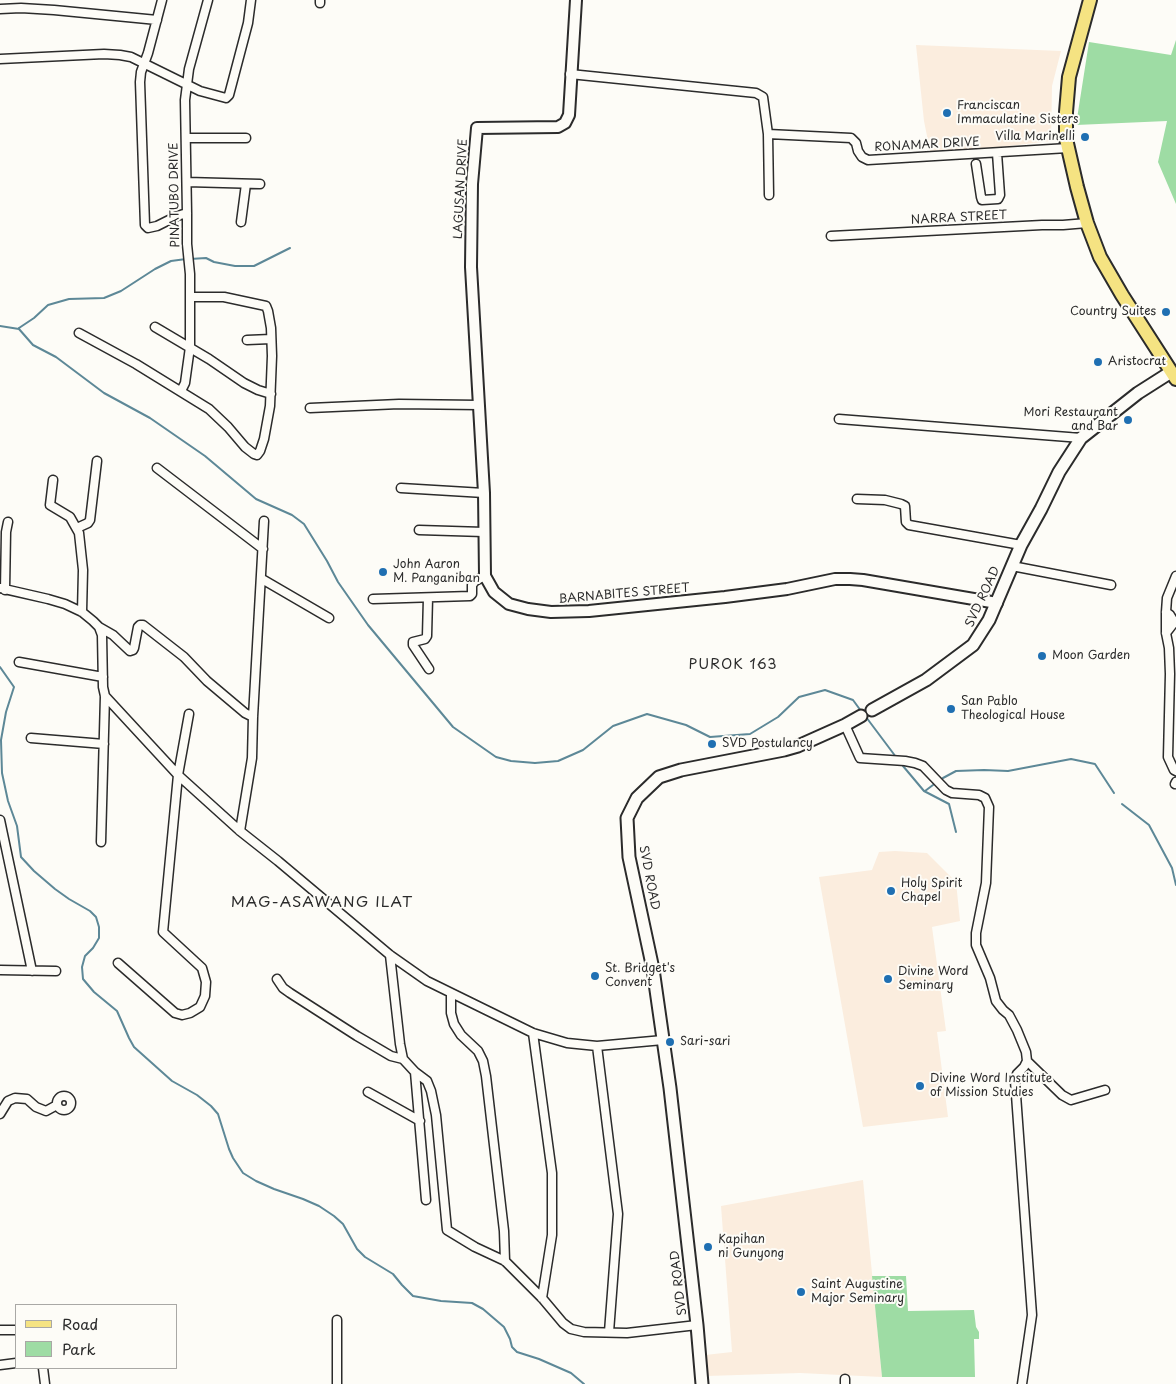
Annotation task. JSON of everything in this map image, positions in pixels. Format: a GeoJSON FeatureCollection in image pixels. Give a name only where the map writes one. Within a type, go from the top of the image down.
{"type":"FeatureCollection","features":[{"type":"Feature","properties":{"kind":"main road"},"geometry":{"type":"LineString","coordinates":[[1090,0],[1070,76],[1066,112],[1068,148],[1087,223],[1100,257],[1174,376]]}},
{"type":"Feature","properties":{"kind":"main road","name":"SVD ROAD"},"geometry":{"type":"LineString","coordinates":[[872,710],[926,680],[973,644],[985,628],[997,604],[1021,545],[1059,472],[1081,438],[1138,392],[1174,376]]}},
{"type":"Feature","properties":{"kind":"main road","name":"SVD ROAD"},"geometry":{"type":"LineString","coordinates":[[702,1384],[670,1088],[653,969],[629,856],[627,818],[637,798],[660,777],[681,770],[798,746],[861,716]]}},
{"type":"Feature","properties":{"kind":"street"},"geometry":{"type":"LineString","coordinates":[[162,0],[141,72],[140,82],[145,225],[148,228],[157,226],[177,216],[188,214]]}},
{"type":"Feature","properties":{"kind":"street","name":"PINATUBO DRIVE"},"geometry":{"type":"LineString","coordinates":[[181,392],[185,383],[190,347],[191,297],[186,244],[188,214],[186,84],[208,0]]}},
{"type":"Feature","properties":{"kind":"street"},"geometry":{"type":"LineString","coordinates":[[0,59],[104,54],[120,55],[131,57],[200,91],[226,98],[229,95],[248,23],[250,0]]}},
{"type":"Feature","properties":{"kind":"street","name":"LAGUSAN DRIVE"},"geometry":{"type":"LineString","coordinates":[[479,405],[471,267],[472,184],[477,128],[558,127],[565,123],[568,115],[576,0]]}},
{"type":"Feature","properties":{"kind":"street"},"geometry":{"type":"LineString","coordinates":[[0,9],[54,10],[157,20]]}},
{"type":"Feature","properties":{"kind":"street"},"geometry":{"type":"LineString","coordinates":[[570,74],[756,93],[763,97],[768,134],[769,195]]}},
{"type":"Feature","properties":{"kind":"street","name":"RONAMAR DRIVE"},"geometry":{"type":"LineString","coordinates":[[768,134],[851,138],[862,157],[868,160],[1068,148]]}},
{"type":"Feature","properties":{"kind":"street"},"geometry":{"type":"LineString","coordinates":[[186,138],[246,138]]}},
{"type":"Feature","properties":{"kind":"street"},"geometry":{"type":"LineString","coordinates":[[976,164],[980,197],[982,200],[998,199],[1000,195],[997,153]]}},
{"type":"Feature","properties":{"kind":"street"},"geometry":{"type":"LineString","coordinates":[[187,182],[260,184]]}},
{"type":"Feature","properties":{"kind":"street"},"geometry":{"type":"LineString","coordinates":[[241,222],[246,184]]}},
{"type":"Feature","properties":{"kind":"street","name":"NARRA STREET"},"geometry":{"type":"LineString","coordinates":[[831,236],[1087,223]]}},
{"type":"Feature","properties":{"kind":"street"},"geometry":{"type":"LineString","coordinates":[[79,333],[136,364],[209,409],[219,417],[245,447],[257,455],[264,439],[271,394],[270,320],[266,306],[224,297],[191,297]]}},
{"type":"Feature","properties":{"kind":"street"},"geometry":{"type":"LineString","coordinates":[[155,327],[244,382],[258,390],[271,394]]}},
{"type":"Feature","properties":{"kind":"street"},"geometry":{"type":"LineString","coordinates":[[247,340],[271,339]]}},
{"type":"Feature","properties":{"kind":"street"},"geometry":{"type":"LineString","coordinates":[[310,408],[399,404],[479,405],[484,493],[485,576],[475,581],[472,585],[472,594],[470,596],[373,599]]}},
{"type":"Feature","properties":{"kind":"street"},"geometry":{"type":"LineString","coordinates":[[839,419],[1081,438]]}},
{"type":"Feature","properties":{"kind":"street"},"geometry":{"type":"LineString","coordinates":[[77,528],[88,523],[90,520],[97,461]]}},
{"type":"Feature","properties":{"kind":"street"},"geometry":{"type":"LineString","coordinates":[[157,468],[263,549]]}},
{"type":"Feature","properties":{"kind":"street"},"geometry":{"type":"LineString","coordinates":[[53,480],[50,505],[70,517],[77,528],[83,570],[82,612]]}},
{"type":"Feature","properties":{"kind":"street"},"geometry":{"type":"LineString","coordinates":[[401,488],[484,493]]}},
{"type":"Feature","properties":{"kind":"street"},"geometry":{"type":"LineString","coordinates":[[858,499],[885,500],[905,506],[906,522],[909,525],[1021,545]]}},
{"type":"Feature","properties":{"kind":"street"},"geometry":{"type":"LineString","coordinates":[[240,832],[252,758],[264,521]]}},
{"type":"Feature","properties":{"kind":"street"},"geometry":{"type":"LineString","coordinates":[[8,522],[3,589],[48,599],[82,612],[99,627],[113,635],[130,651],[134,648],[138,627],[143,625],[184,657],[206,681],[245,713],[253,717]]}},
{"type":"Feature","properties":{"kind":"street"},"geometry":{"type":"LineString","coordinates":[[419,530],[484,532]]}},
{"type":"Feature","properties":{"kind":"street"},"geometry":{"type":"LineString","coordinates":[[1012,566],[1111,585]]}},
{"type":"Feature","properties":{"kind":"street","name":"BARNABITES STREET"},"geometry":{"type":"LineString","coordinates":[[485,576],[494,592],[509,604],[551,612],[589,612],[724,597],[787,589],[835,579],[864,580],[997,604]]}},
{"type":"Feature","properties":{"kind":"street"},"geometry":{"type":"LineString","coordinates":[[1176,576],[1168,598],[1166,612],[1166,633],[1173,699],[1168,757],[1176,771]]}},
{"type":"Feature","properties":{"kind":"street"},"geometry":{"type":"LineString","coordinates":[[262,579],[329,618]]}},
{"type":"Feature","properties":{"kind":"street"},"geometry":{"type":"LineString","coordinates":[[428,598],[427,636],[425,639],[413,642],[412,645],[429,669]]}},
{"type":"Feature","properties":{"kind":"street"},"geometry":{"type":"LineString","coordinates":[[99,627],[103,641],[105,696],[101,842]]}},
{"type":"Feature","properties":{"kind":"street"},"geometry":{"type":"LineString","coordinates":[[19,662],[103,677]]}},
{"type":"Feature","properties":{"kind":"street"},"geometry":{"type":"LineString","coordinates":[[105,696],[178,775],[240,832],[278,861],[390,955],[427,980],[534,1033],[566,1043],[597,1046],[663,1040]]}},
{"type":"Feature","properties":{"kind":"street","name":"SVD ROAD"},"geometry":{"type":"LineString","coordinates":[[861,716],[872,710]]}},
{"type":"Feature","properties":{"kind":"street"},"geometry":{"type":"LineString","coordinates":[[118,963],[175,1013],[182,1015],[200,1008],[205,996],[206,982],[202,968],[163,932],[178,775],[189,714]]}},
{"type":"Feature","properties":{"kind":"street"},"geometry":{"type":"LineString","coordinates":[[844,725],[860,758],[905,761],[923,766],[946,790],[952,793],[979,795],[986,798],[989,807],[986,883],[976,933],[976,945],[990,978],[996,1001],[1009,1014],[1026,1052],[1027,1061],[1017,1074],[1015,1080],[1032,1315],[1022,1384]]}},
{"type":"Feature","properties":{"kind":"street"},"geometry":{"type":"LineString","coordinates":[[31,738],[104,744]]}},
{"type":"Feature","properties":{"kind":"street"},"geometry":{"type":"LineString","coordinates":[[0,820],[32,970]]}},
{"type":"Feature","properties":{"kind":"street"},"geometry":{"type":"LineString","coordinates":[[390,955],[403,1059],[427,1081],[433,1099],[447,1230],[475,1247],[505,1261],[542,1298],[563,1323],[571,1329],[584,1332],[627,1333],[697,1325]]}},
{"type":"Feature","properties":{"kind":"street"},"geometry":{"type":"LineString","coordinates":[[0,970],[56,971]]}},
{"type":"Feature","properties":{"kind":"street"},"geometry":{"type":"LineString","coordinates":[[277,979],[283,988],[290,993],[357,1036],[391,1056],[403,1059]]}},
{"type":"Feature","properties":{"kind":"street"},"geometry":{"type":"LineString","coordinates":[[451,993],[451,1014],[454,1024],[461,1035],[478,1051],[483,1061],[504,1231],[505,1261]]}},
{"type":"Feature","properties":{"kind":"street"},"geometry":{"type":"LineString","coordinates":[[534,1033],[552,1173],[552,1235],[542,1298]]}},
{"type":"Feature","properties":{"kind":"street"},"geometry":{"type":"LineString","coordinates":[[597,1046],[618,1214],[609,1332]]}},
{"type":"Feature","properties":{"kind":"street"},"geometry":{"type":"LineString","coordinates":[[1027,1061],[1062,1095],[1071,1100],[1105,1090]]}},
{"type":"Feature","properties":{"kind":"street"},"geometry":{"type":"LineString","coordinates":[[415,1072],[426,1200]]}},
{"type":"Feature","properties":{"kind":"street"},"geometry":{"type":"LineString","coordinates":[[368,1092],[420,1121]]}},
{"type":"Feature","properties":{"kind":"street"},"geometry":{"type":"LineString","coordinates":[[0,1114],[8,1100],[15,1098],[27,1098],[36,1107],[46,1111],[57,1105]]}},
{"type":"Feature","properties":{"kind":"street"},"geometry":{"type":"LineString","coordinates":[[337,1320],[337,1384]]}},
{"type":"Feature","properties":{"kind":"street"},"geometry":{"type":"LineString","coordinates":[[0,1330],[15,1330]]}},
{"type":"Feature","properties":{"kind":"street"},"geometry":{"type":"LineString","coordinates":[[0,1365],[15,1364]]}},
{"type":"Feature","properties":{"kind":"street"},"geometry":{"type":"LineString","coordinates":[[43,1369],[45,1384]]}},
{"type":"Feature","properties":{"kind":"shaded area"},"geometry":{"type":"Polygon","coordinates":[[[916,45],[1061,51],[1052,86],[1051,141],[984,149],[930,151],[924,121],[916,45]]]}},
{"type":"Feature","properties":{"kind":"shaded area","name":"Divine Word Seminary"},"geometry":{"type":"Polygon","coordinates":[[[879,852],[927,853],[956,882],[960,921],[932,927],[946,1031],[937,1032],[948,1117],[863,1127],[819,877],[872,870],[879,852]]]}},
{"type":"Feature","properties":{"kind":"shaded area","name":"Saint Augustine Major Seminary"},"geometry":{"type":"Polygon","coordinates":[[[863,1180],[882,1377],[800,1373],[707,1376],[705,1355],[732,1352],[721,1206],[863,1180]]]}},
{"type":"Feature","properties":{"kind":"green space"},"geometry":{"type":"Polygon","coordinates":[[[1176,40],[1176,204],[1158,162],[1167,121],[1076,125],[1089,42],[1171,55],[1176,40]]]}},
{"type":"Feature","properties":{"kind":"green space"},"geometry":{"type":"Polygon","coordinates":[[[872,1276],[906,1276],[908,1311],[974,1310],[976,1327],[979,1332],[979,1339],[974,1339],[975,1377],[882,1377],[872,1276]]]}},
{"type":"Feature","properties":{"kind":"waterway"},"geometry":{"type":"LineString","coordinates":[[190,259],[206,258],[214,262],[235,266],[254,266],[290,248]]}},
{"type":"Feature","properties":{"kind":"waterway"},"geometry":{"type":"LineString","coordinates":[[19,328],[48,305],[69,299],[104,298],[121,291],[171,261],[186,259]]}},
{"type":"Feature","properties":{"kind":"waterway"},"geometry":{"type":"LineString","coordinates":[[0,326],[19,329],[33,345],[56,357],[104,393],[150,418],[205,456],[256,499],[292,515],[304,524],[338,582],[368,625],[453,727],[496,757],[511,761],[535,763],[558,761],[583,750],[613,726],[647,714],[686,725],[710,737],[750,734],[778,717],[799,697],[825,690],[853,700],[861,711]]}},
{"type":"Feature","properties":{"kind":"waterway"},"geometry":{"type":"LineString","coordinates":[[0,667],[14,687],[6,712],[1,740],[2,773],[8,801],[17,826],[21,857],[55,889],[90,911],[96,917],[99,927],[99,938],[85,956],[82,967],[83,979],[94,992],[117,1011],[134,1047],[172,1081],[197,1095],[218,1114],[229,1149],[243,1173],[274,1189],[319,1206],[334,1216],[343,1224],[357,1249],[365,1257],[393,1274],[413,1296],[441,1301],[472,1303],[483,1309],[504,1327],[512,1347],[517,1352],[571,1373],[584,1384]]}},
{"type":"Feature","properties":{"kind":"waterway"},"geometry":{"type":"LineString","coordinates":[[866,717],[896,757]]}},
{"type":"Feature","properties":{"kind":"waterway"},"geometry":{"type":"LineString","coordinates":[[943,778],[956,771],[1008,771],[1071,759],[1095,764],[1114,793]]}},
{"type":"Feature","properties":{"kind":"waterway"},"geometry":{"type":"LineString","coordinates":[[903,766],[924,791],[949,804],[956,832]]}},
{"type":"Feature","properties":{"kind":"waterway"},"geometry":{"type":"LineString","coordinates":[[925,791],[933,785]]}},
{"type":"Feature","properties":{"kind":"waterway"},"geometry":{"type":"LineString","coordinates":[[1122,804],[1149,825],[1172,868],[1176,885]]}},
{"type":"Feature","properties":{"kind":"place","name":"Franciscan Immaculatine Sisters"},"geometry":{"type":"Point","coordinates":[947,113]}},
{"type":"Feature","properties":{"kind":"place","name":"Villa Marinelli"},"geometry":{"type":"Point","coordinates":[1085,137]}},
{"type":"Feature","properties":{"kind":"place","name":"Country Suites"},"geometry":{"type":"Point","coordinates":[1166,312]}},
{"type":"Feature","properties":{"kind":"place","name":"Aristocrat"},"geometry":{"type":"Point","coordinates":[1098,362]}},
{"type":"Feature","properties":{"kind":"place","name":"Mori Restaurant and Bar"},"geometry":{"type":"Point","coordinates":[1128,420]}},
{"type":"Feature","properties":{"kind":"place","name":"John Aaron M. Panganiban"},"geometry":{"type":"Point","coordinates":[383,572]}},
{"type":"Feature","properties":{"kind":"place","name":"Moon Garden"},"geometry":{"type":"Point","coordinates":[1042,656]}},
{"type":"Feature","properties":{"kind":"place","name":"San Pablo Theological House"},"geometry":{"type":"Point","coordinates":[951,709]}},
{"type":"Feature","properties":{"kind":"place","name":"SVD Postulancy"},"geometry":{"type":"Point","coordinates":[712,744]}},
{"type":"Feature","properties":{"kind":"place","name":"Holy Spirit Chapel"},"geometry":{"type":"Point","coordinates":[891,891]}},
{"type":"Feature","properties":{"kind":"place","name":"St. Bridget's Convent"},"geometry":{"type":"Point","coordinates":[595,976]}},
{"type":"Feature","properties":{"kind":"place","name":"Divine Word Seminary"},"geometry":{"type":"Point","coordinates":[888,979]}},
{"type":"Feature","properties":{"kind":"place","name":"Sari-sari"},"geometry":{"type":"Point","coordinates":[670,1042]}},
{"type":"Feature","properties":{"kind":"place","name":"Divine Word Institute of Mission Studies"},"geometry":{"type":"Point","coordinates":[920,1086]}},
{"type":"Feature","properties":{"kind":"place","name":"Kapihan ni Gunyong"},"geometry":{"type":"Point","coordinates":[708,1247]}},
{"type":"Feature","properties":{"kind":"place","name":"Saint Augustine Major Seminary"},"geometry":{"type":"Point","coordinates":[801,1292]}},
{"type":"Feature","properties":{"kind":"district","name":"PUROK 163"},"geometry":{"type":"Point","coordinates":[733,665]}},
{"type":"Feature","properties":{"kind":"district","name":"MAG-ASAWANG ILAT"},"geometry":{"type":"Point","coordinates":[322,903]}}]}
